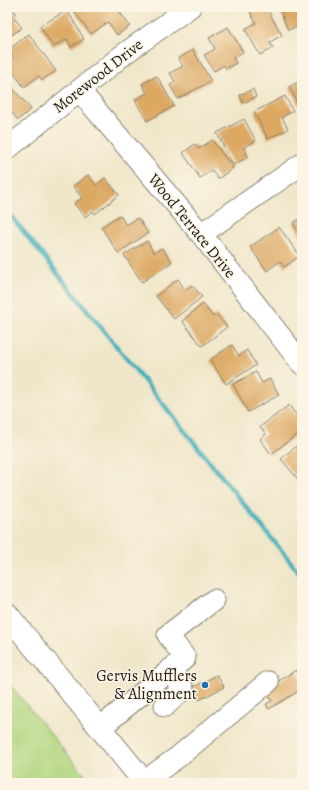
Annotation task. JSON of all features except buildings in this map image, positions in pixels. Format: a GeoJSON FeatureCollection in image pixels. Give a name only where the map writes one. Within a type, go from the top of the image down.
{"type":"FeatureCollection","features":[{"type":"Feature","properties":{"kind":"main road"},"geometry":{"type":"LineString","coordinates":[[7,614],[144,782]]}},
{"type":"Feature","properties":{"kind":"street","name":"Morewood Drive"},"geometry":{"type":"LineString","coordinates":[[7,148],[124,54],[190,7]]}},
{"type":"Feature","properties":{"kind":"street","name":"Wood Terrace Drive"},"geometry":{"type":"LineString","coordinates":[[80,90],[201,234],[302,364]]}},
{"type":"Feature","properties":{"kind":"street"},"geometry":{"type":"LineString","coordinates":[[201,234],[302,164]]}},
{"type":"Feature","properties":{"kind":"street"},"geometry":{"type":"LineString","coordinates":[[100,728],[185,658],[168,635],[214,600]]}},
{"type":"Feature","properties":{"kind":"street"},"geometry":{"type":"LineString","coordinates":[[165,706],[183,689],[171,669]]}},
{"type":"Feature","properties":{"kind":"street"},"geometry":{"type":"LineString","coordinates":[[144,782],[178,757],[268,682]]}},
{"type":"Feature","properties":{"kind":"green space"},"geometry":{"type":"Polygon","coordinates":[[[7,681],[91,783],[7,783],[7,681]]]}},
{"type":"Feature","properties":{"kind":"waterway"},"geometry":{"type":"LineString","coordinates":[[7,211],[302,576]]}},
{"type":"Feature","properties":{"kind":"place","name":"Gervis Mufflers & Alignment"},"geometry":{"type":"Point","coordinates":[205,685]}}]}
